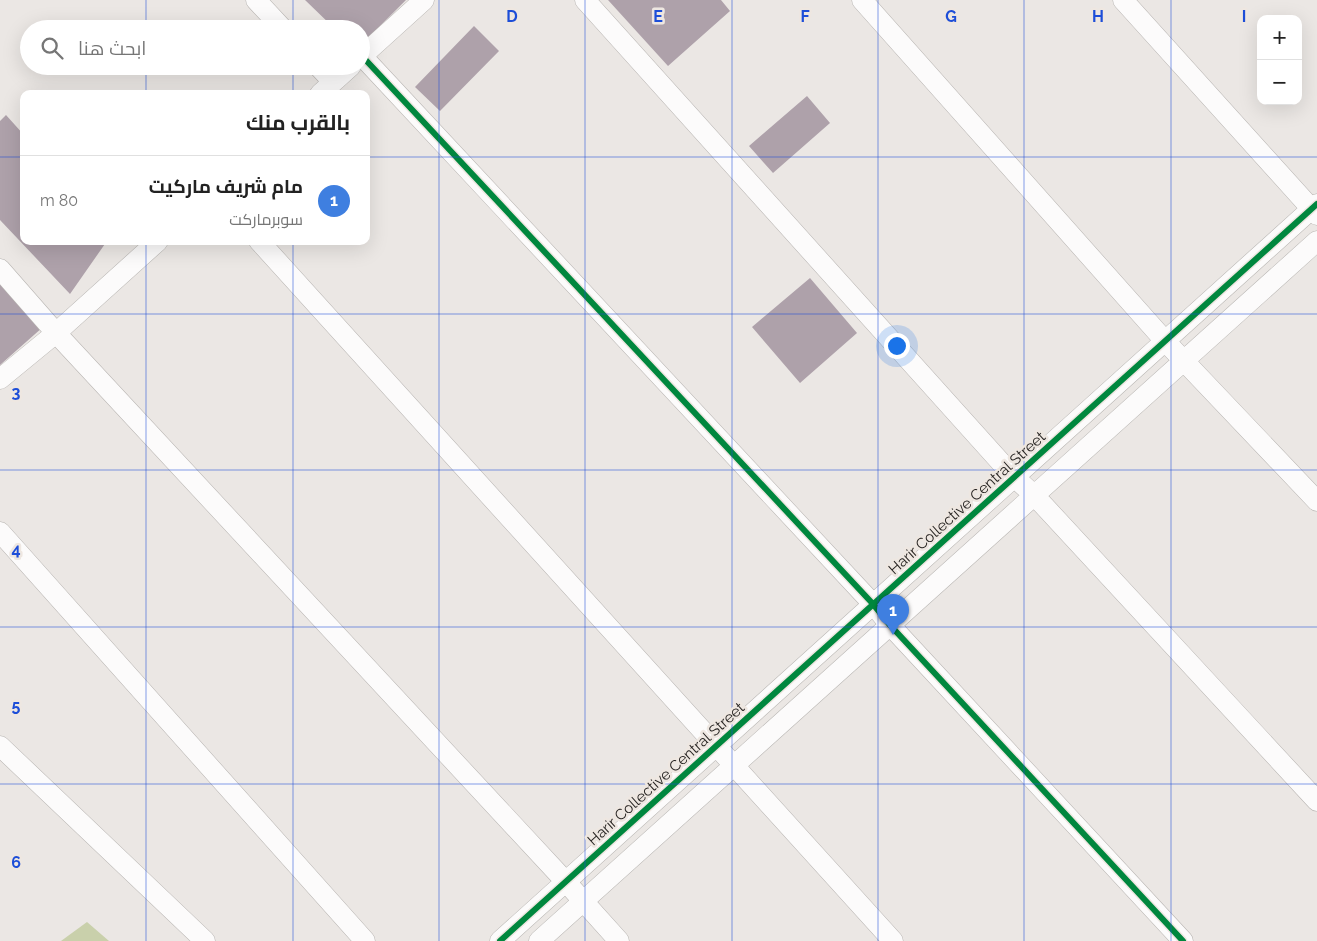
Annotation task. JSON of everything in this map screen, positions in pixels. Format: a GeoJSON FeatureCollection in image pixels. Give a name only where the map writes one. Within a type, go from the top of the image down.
{"type":"FeatureCollection","features":[{"type":"Feature","properties":{"kind":"street"},"geometry":{"type":"LineString","coordinates":[[256,0],[275,20]]}},
{"type":"Feature","properties":{"kind":"street"},"geometry":{"type":"LineString","coordinates":[[370,49],[424,0]]}},
{"type":"Feature","properties":{"kind":"street"},"geometry":{"type":"LineString","coordinates":[[585,0],[1014,477],[1034,496],[1317,801]]}},
{"type":"Feature","properties":{"kind":"street"},"geometry":{"type":"LineString","coordinates":[[862,0],[1165,341],[1317,501]]}},
{"type":"Feature","properties":{"kind":"street"},"geometry":{"type":"LineString","coordinates":[[1124,0],[1315,209]]}},
{"type":"Feature","properties":{"kind":"street"},"geometry":{"type":"LineString","coordinates":[[370,73],[873,604],[890,625],[1183,941]]}},
{"type":"Feature","properties":{"kind":"street"},"geometry":{"type":"LineString","coordinates":[[322,75],[327,88],[341,75]]}},
{"type":"Feature","properties":{"kind":"street","name":"Harir Collective Central Street"},"geometry":{"type":"LineString","coordinates":[[500,941],[1165,341],[1315,209]]}},
{"type":"Feature","properties":{"kind":"street"},"geometry":{"type":"LineString","coordinates":[[539,941],[1317,241]]}},
{"type":"Feature","properties":{"kind":"street"},"geometry":{"type":"LineString","coordinates":[[0,379],[56,333],[154,245]]}},
{"type":"Feature","properties":{"kind":"street"},"geometry":{"type":"LineString","coordinates":[[263,245],[893,941]]}},
{"type":"Feature","properties":{"kind":"street"},"geometry":{"type":"LineString","coordinates":[[0,269],[56,333],[566,882],[618,941]]}},
{"type":"Feature","properties":{"kind":"street"},"geometry":{"type":"LineString","coordinates":[[0,532],[366,941]]}},
{"type":"Feature","properties":{"kind":"street"},"geometry":{"type":"LineString","coordinates":[[0,746],[205,941]]}},
{"type":"Feature","properties":{"kind":"green space"},"geometry":{"type":"Polygon","coordinates":[[[87,922],[109,941],[61,941],[87,922]]]}},
{"type":"Feature","properties":{"kind":"building"},"geometry":{"type":"Polygon","coordinates":[[[305,0],[406,0],[370,36],[370,20],[326,20],[305,0]]]}},
{"type":"Feature","properties":{"kind":"building"},"geometry":{"type":"Polygon","coordinates":[[[608,0],[721,0],[730,11],[668,66],[608,0]]]}},
{"type":"Feature","properties":{"kind":"building"},"geometry":{"type":"Polygon","coordinates":[[[474,26],[499,51],[440,111],[415,87],[474,26]]]}},
{"type":"Feature","properties":{"kind":"building"},"geometry":{"type":"Polygon","coordinates":[[[807,96],[830,123],[773,173],[749,146],[807,96]]]}},
{"type":"Feature","properties":{"kind":"building"},"geometry":{"type":"Polygon","coordinates":[[[6,115],[20,131],[20,241],[0,220],[0,121],[6,115]]]}},
{"type":"Feature","properties":{"kind":"building"},"geometry":{"type":"Polygon","coordinates":[[[24,245],[104,245],[70,294],[24,245]]]}},
{"type":"Feature","properties":{"kind":"building"},"geometry":{"type":"Polygon","coordinates":[[[0,277],[43,327],[0,365],[0,277]]]}},
{"type":"Feature","properties":{"kind":"building"},"geometry":{"type":"Polygon","coordinates":[[[810,278],[857,333],[800,383],[752,327],[810,278]]]}},
{"type":"Feature","properties":{"kind":"cycle path"},"geometry":{"type":"LineString","coordinates":[[370,65],[873,604],[890,625],[1183,941]]}},
{"type":"Feature","properties":{"kind":"cycle path"},"geometry":{"type":"LineString","coordinates":[[500,941],[1317,204]]}},
{"type":"Feature","properties":{"kind":"place","name":"مام شریف مارکیت"},"geometry":{"type":"Point","coordinates":[893,635]}}]}
